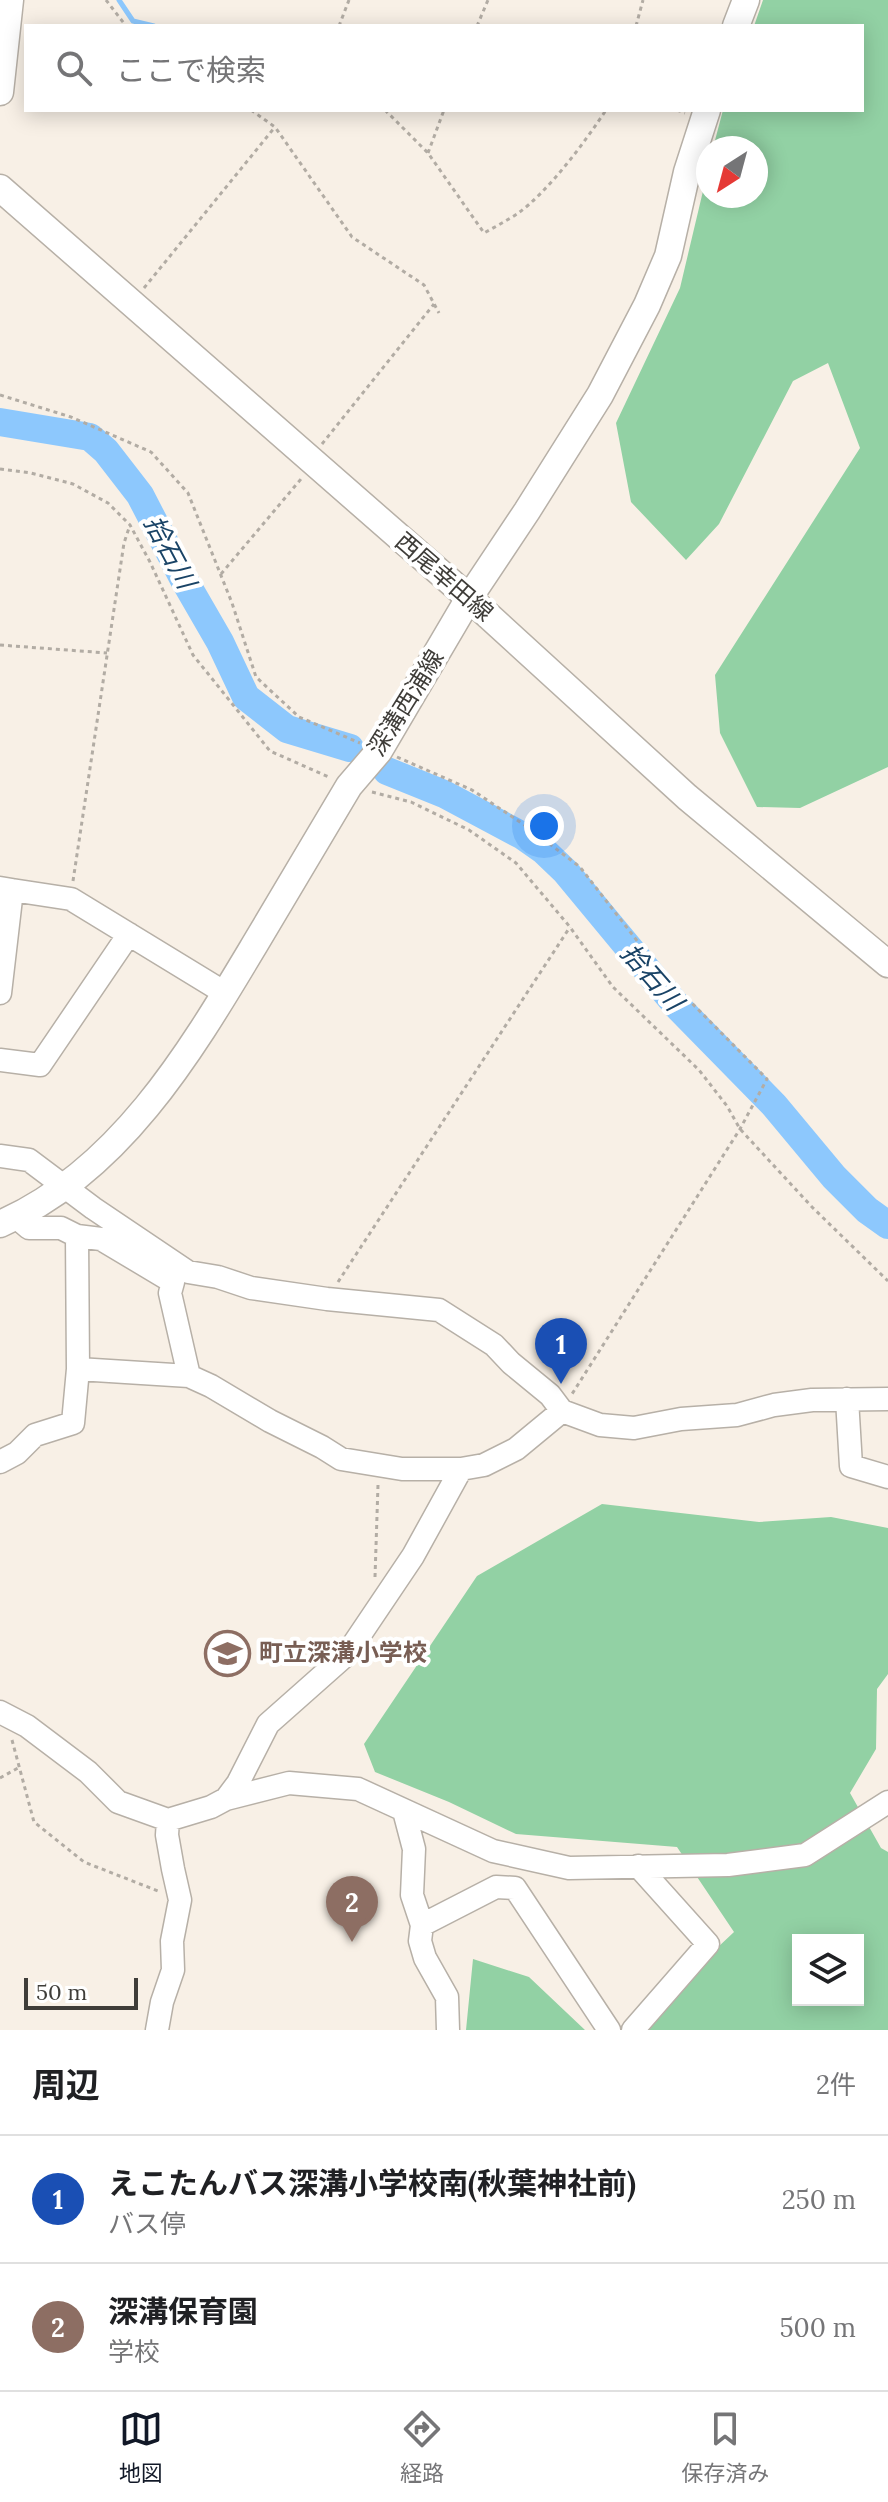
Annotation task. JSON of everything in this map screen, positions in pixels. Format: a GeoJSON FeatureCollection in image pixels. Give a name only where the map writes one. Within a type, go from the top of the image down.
{"type":"FeatureCollection","features":[{"type":"Feature","properties":{"kind":"main road"},"geometry":{"type":"LineString","coordinates":[[0,92],[10,0]]}},
{"type":"Feature","properties":{"kind":"main road"},"geometry":{"type":"LineString","coordinates":[[737,24],[746,0]]}},
{"type":"Feature","properties":{"kind":"main road","name":"深溝西浦線"},"geometry":{"type":"LineString","coordinates":[[8,1220],[64,1187],[134,1123],[186,1055],[349,786],[379,751],[469,598],[600,395],[647,305],[668,256],[687,172],[706,112]]}},
{"type":"Feature","properties":{"kind":"main road","name":"西尾幸田線"},"geometry":{"type":"LineString","coordinates":[[0,188],[469,598],[687,797],[888,964]]}},
{"type":"Feature","properties":{"kind":"street"},"geometry":{"type":"LineString","coordinates":[[0,993],[6,889],[71,899],[225,993]]}},
{"type":"Feature","properties":{"kind":"street"},"geometry":{"type":"LineString","coordinates":[[0,1060],[40,1065],[129,934]]}},
{"type":"Feature","properties":{"kind":"street"},"geometry":{"type":"LineString","coordinates":[[0,1156],[29,1160],[180,1277]]}},
{"type":"Feature","properties":{"kind":"street"},"geometry":{"type":"LineString","coordinates":[[8,1220],[29,1228],[61,1228],[77,1236],[101,1239],[180,1277],[218,1277],[251,1288],[439,1310],[494,1345],[550,1395],[562,1411],[600,1425],[634,1428],[681,1419],[737,1415],[774,1405],[812,1400],[888,1399]]}},
{"type":"Feature","properties":{"kind":"street"},"geometry":{"type":"LineString","coordinates":[[0,1462],[17,1453],[35,1435],[73,1423],[78,1369],[77,1236]]}},
{"type":"Feature","properties":{"kind":"street"},"geometry":{"type":"LineString","coordinates":[[180,1277],[170,1293],[189,1376]]}},
{"type":"Feature","properties":{"kind":"street"},"geometry":{"type":"LineString","coordinates":[[78,1369],[189,1376],[341,1459],[402,1469],[461,1469],[484,1465],[516,1449],[562,1411]]}},
{"type":"Feature","properties":{"kind":"street"},"geometry":{"type":"LineString","coordinates":[[847,1399],[851,1466],[888,1477]]}},
{"type":"Feature","properties":{"kind":"street"},"geometry":{"type":"LineString","coordinates":[[226,1799],[238,1783],[268,1724],[347,1654],[413,1556],[461,1469]]}},
{"type":"Feature","properties":{"kind":"street"},"geometry":{"type":"LineString","coordinates":[[5,1714],[27,1726],[88,1772],[118,1802],[168,1820],[211,1807],[226,1799],[289,1783],[358,1789],[493,1851],[569,1868],[728,1865],[805,1855],[888,1802]]}},
{"type":"Feature","properties":{"kind":"street"},"geometry":{"type":"LineString","coordinates":[[404,1811],[414,1849],[412,1895],[422,1925],[420,1941],[425,1958],[447,1997],[448,2030]]}},
{"type":"Feature","properties":{"kind":"street"},"geometry":{"type":"LineString","coordinates":[[157,2030],[173,1970],[172,1941],[180,1900],[170,1855],[168,1820]]}},
{"type":"Feature","properties":{"kind":"street"},"geometry":{"type":"LineString","coordinates":[[633,2030],[708,1944],[638,1866]]}},
{"type":"Feature","properties":{"kind":"street"},"geometry":{"type":"LineString","coordinates":[[422,1925],[496,1887],[515,1888],[609,2030]]}},
{"type":"Feature","properties":{"kind":"path"},"geometry":{"type":"LineString","coordinates":[[106,0],[124,24]]}},
{"type":"Feature","properties":{"kind":"path"},"geometry":{"type":"LineString","coordinates":[[340,24],[349,0]]}},
{"type":"Feature","properties":{"kind":"path"},"geometry":{"type":"LineString","coordinates":[[478,24],[488,0]]}},
{"type":"Feature","properties":{"kind":"path"},"geometry":{"type":"LineString","coordinates":[[637,24],[643,0]]}},
{"type":"Feature","properties":{"kind":"path"},"geometry":{"type":"LineString","coordinates":[[254,112],[275,127],[352,237],[424,285],[439,313]]}},
{"type":"Feature","properties":{"kind":"path"},"geometry":{"type":"LineString","coordinates":[[387,112],[428,153],[484,233],[519,213],[557,175],[605,112]]}},
{"type":"Feature","properties":{"kind":"path"},"geometry":{"type":"LineString","coordinates":[[428,153],[443,112]]}},
{"type":"Feature","properties":{"kind":"path"},"geometry":{"type":"LineString","coordinates":[[132,304],[275,127]]}},
{"type":"Feature","properties":{"kind":"path"},"geometry":{"type":"LineString","coordinates":[[221,574],[434,304]]}},
{"type":"Feature","properties":{"kind":"path"},"geometry":{"type":"LineString","coordinates":[[0,395],[71,417],[151,452],[188,493],[221,574],[256,677],[299,717],[472,790],[580,867],[662,973],[767,1079],[740,1129],[562,1411]]}},
{"type":"Feature","properties":{"kind":"path"},"geometry":{"type":"LineString","coordinates":[[0,469],[73,484],[108,503],[130,525],[193,655],[270,751],[349,786],[411,802],[469,830],[516,863],[570,927],[613,987],[699,1070],[727,1106],[740,1129],[812,1207],[888,1281]]}},
{"type":"Feature","properties":{"kind":"path"},"geometry":{"type":"LineString","coordinates":[[71,899],[124,543],[130,525]]}},
{"type":"Feature","properties":{"kind":"path"},"geometry":{"type":"LineString","coordinates":[[0,645],[107,653]]}},
{"type":"Feature","properties":{"kind":"path"},"geometry":{"type":"LineString","coordinates":[[327,1299],[570,927]]}},
{"type":"Feature","properties":{"kind":"path"},"geometry":{"type":"LineString","coordinates":[[374,1614],[378,1465]]}},
{"type":"Feature","properties":{"kind":"path"},"geometry":{"type":"LineString","coordinates":[[5,1714],[34,1822],[84,1862],[180,1900]]}},
{"type":"Feature","properties":{"kind":"path"},"geometry":{"type":"LineString","coordinates":[[0,1778],[19,1768]]}},
{"type":"Feature","properties":{"kind":"green space"},"geometry":{"type":"Polygon","coordinates":[[[763,0],[888,0],[888,767],[800,808],[757,807],[720,733],[715,675],[860,448],[828,363],[793,381],[719,524],[686,560],[631,502],[616,423],[680,288],[699,208],[768,208],[768,136],[716,136],[722,112],[864,112],[864,24],[755,24],[763,0]]]}},
{"type":"Feature","properties":{"kind":"green space"},"geometry":{"type":"Polygon","coordinates":[[[602,1504],[759,1522],[831,1517],[888,1528],[888,1674],[877,1689],[876,1749],[850,1793],[881,1848],[888,1852],[888,2030],[630,2030],[734,1932],[677,1847],[516,1834],[375,1772],[364,1744],[477,1576],[602,1504]]]}},
{"type":"Feature","properties":{"kind":"green space"},"geometry":{"type":"Polygon","coordinates":[[[473,1959],[529,1977],[585,2030],[466,2030],[473,1959]]]}},
{"type":"Feature","properties":{"kind":"waterway"},"geometry":{"type":"LineString","coordinates":[[119,0],[133,21],[146,24]]}},
{"type":"Feature","properties":{"kind":"waterway","name":"拾石川"},"geometry":{"type":"LineString","coordinates":[[0,422],[90,437],[106,451],[140,495],[220,642],[246,697],[287,729],[350,748]]}},
{"type":"Feature","properties":{"kind":"waterway","name":"拾石川"},"geometry":{"type":"LineString","coordinates":[[387,771],[444,794],[543,850],[566,872],[677,1006],[774,1105],[834,1177],[867,1210],[888,1225]]}},
{"type":"Feature","properties":{"kind":"place","name":"えこたんバス深溝小学校南(秋葉神社前)"},"geometry":{"type":"Point","coordinates":[561,1384]}},
{"type":"Feature","properties":{"kind":"place","name":"町立深溝小学校"},"geometry":{"type":"Point","coordinates":[228,1653]}},
{"type":"Feature","properties":{"kind":"place","name":"深溝保育園"},"geometry":{"type":"Point","coordinates":[352,1942]}}]}
